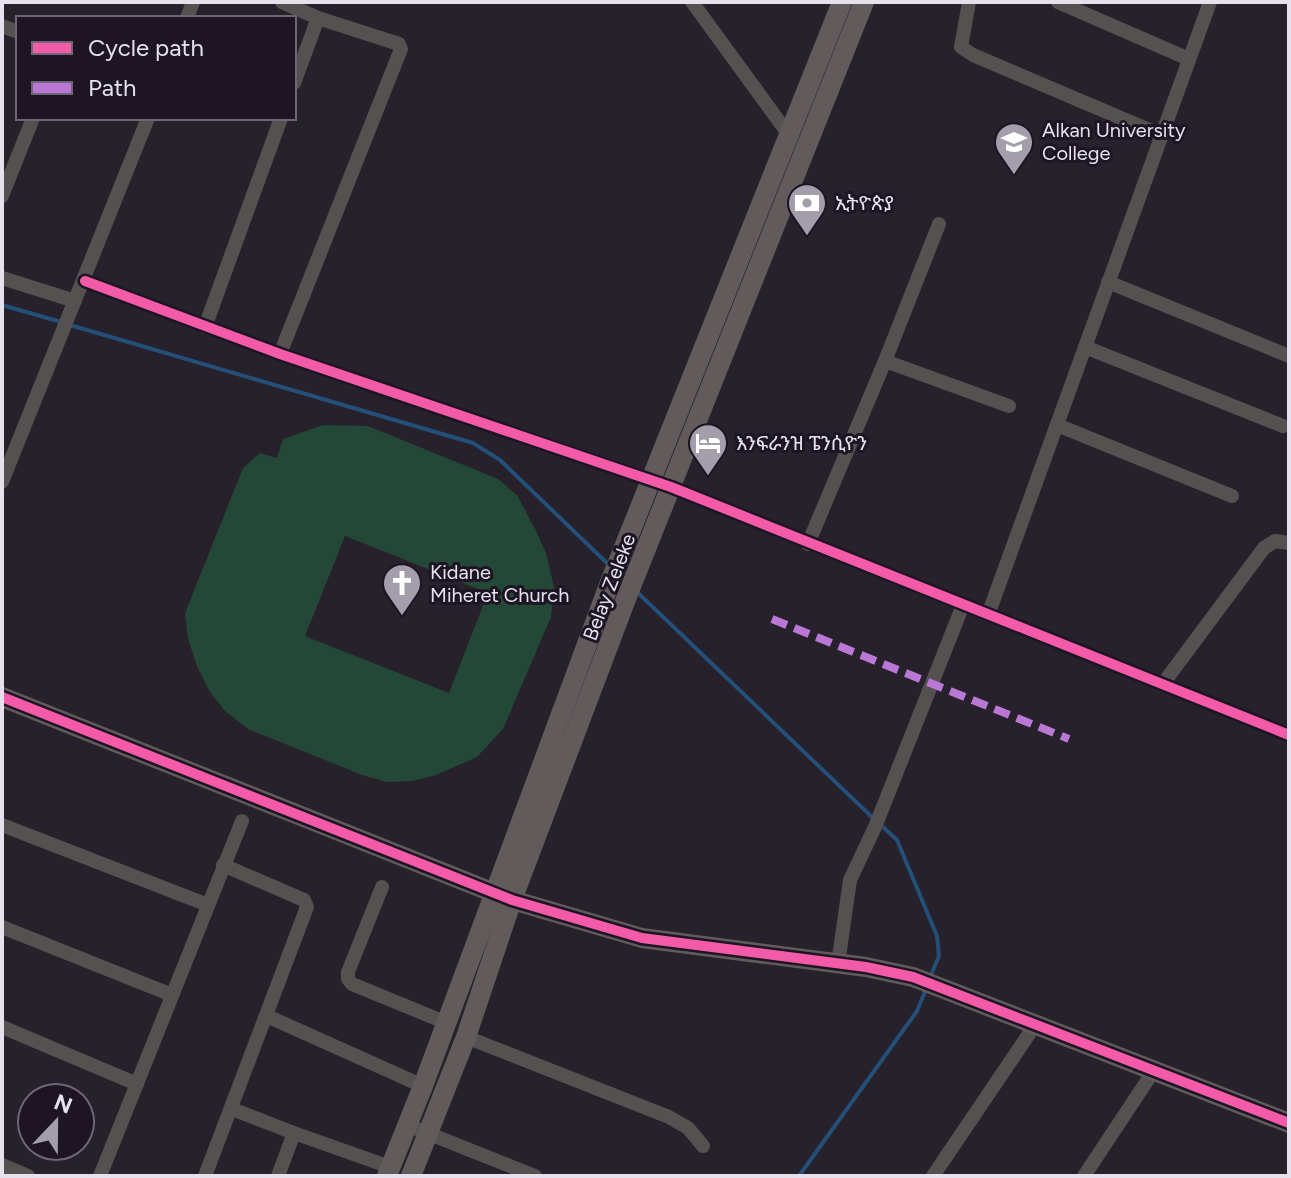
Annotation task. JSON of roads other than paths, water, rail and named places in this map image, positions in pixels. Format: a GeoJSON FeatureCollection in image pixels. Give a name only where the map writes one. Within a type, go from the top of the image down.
{"type":"FeatureCollection","features":[{"type":"Feature","properties":{"kind":"street"},"geometry":{"type":"LineString","coordinates":[[280,354],[401,54],[399,44],[318,18],[282,2]]}},
{"type":"Feature","properties":{"kind":"street"},"geometry":{"type":"LineString","coordinates":[[692,2],[799,140]]}},
{"type":"Feature","properties":{"kind":"street","name":"Belay Zeleke"},"geometry":{"type":"LineString","coordinates":[[799,140],[842,2]]}},
{"type":"Feature","properties":{"kind":"street","name":"Belay Zeleke"},"geometry":{"type":"LineString","coordinates":[[411,1176],[466,1037],[502,897],[609,585],[620,558],[661,483],[799,140],[864,2]]}},
{"type":"Feature","properties":{"kind":"street"},"geometry":{"type":"LineString","coordinates":[[969,2],[961,47],[973,55],[1161,135]]}},
{"type":"Feature","properties":{"kind":"street"},"geometry":{"type":"LineString","coordinates":[[1058,2],[1189,59]]}},
{"type":"Feature","properties":{"kind":"street"},"geometry":{"type":"LineString","coordinates":[[988,615],[1210,2]]}},
{"type":"Feature","properties":{"kind":"street"},"geometry":{"type":"LineString","coordinates":[[296,78],[318,18]]}},
{"type":"Feature","properties":{"kind":"street"},"geometry":{"type":"LineString","coordinates":[[2,196],[32,120]]}},
{"type":"Feature","properties":{"kind":"street"},"geometry":{"type":"LineString","coordinates":[[2,482],[147,120]]}},
{"type":"Feature","properties":{"kind":"street"},"geometry":{"type":"LineString","coordinates":[[205,327],[280,120]]}},
{"type":"Feature","properties":{"kind":"street"},"geometry":{"type":"LineString","coordinates":[[2,151],[18,157]]}},
{"type":"Feature","properties":{"kind":"street"},"geometry":{"type":"LineString","coordinates":[[808,544],[939,224]]}},
{"type":"Feature","properties":{"kind":"street"},"geometry":{"type":"LineString","coordinates":[[85,281],[280,354],[661,483],[1289,735]]}},
{"type":"Feature","properties":{"kind":"street"},"geometry":{"type":"LineString","coordinates":[[1108,282],[1289,356]]}},
{"type":"Feature","properties":{"kind":"street"},"geometry":{"type":"LineString","coordinates":[[4,283],[72,306]]}},
{"type":"Feature","properties":{"kind":"street"},"geometry":{"type":"LineString","coordinates":[[1085,347],[1283,426]]}},
{"type":"Feature","properties":{"kind":"street"},"geometry":{"type":"LineString","coordinates":[[885,361],[1009,406]]}},
{"type":"Feature","properties":{"kind":"street"},"geometry":{"type":"LineString","coordinates":[[1057,425],[1232,496]]}},
{"type":"Feature","properties":{"kind":"street","name":"Belay Zeleke"},"geometry":{"type":"LineString","coordinates":[[388,1171],[638,569],[661,483]]}},
{"type":"Feature","properties":{"kind":"street"},"geometry":{"type":"LineString","coordinates":[[1162,685],[1264,548],[1275,541],[1289,543]]}},
{"type":"Feature","properties":{"kind":"street"},"geometry":{"type":"LineString","coordinates":[[838,964],[850,880],[875,827],[963,605]]}},
{"type":"Feature","properties":{"kind":"street"},"geometry":{"type":"LineString","coordinates":[[2,697],[502,897],[642,938],[913,977],[1289,1123]]}},
{"type":"Feature","properties":{"kind":"street"},"geometry":{"type":"LineString","coordinates":[[100,1176],[242,821]]}},
{"type":"Feature","properties":{"kind":"street"},"geometry":{"type":"LineString","coordinates":[[2,825],[208,905]]}},
{"type":"Feature","properties":{"kind":"street"},"geometry":{"type":"LineString","coordinates":[[205,1176],[307,904],[223,865]]}},
{"type":"Feature","properties":{"kind":"street"},"geometry":{"type":"LineString","coordinates":[[382,887],[348,972],[348,979],[352,984],[447,1023]]}},
{"type":"Feature","properties":{"kind":"street"},"geometry":{"type":"LineString","coordinates":[[2,927],[172,995]]}},
{"type":"Feature","properties":{"kind":"street"},"geometry":{"type":"LineString","coordinates":[[267,1016],[423,1086]]}},
{"type":"Feature","properties":{"kind":"street"},"geometry":{"type":"LineString","coordinates":[[2,1027],[137,1084]]}},
{"type":"Feature","properties":{"kind":"street"},"geometry":{"type":"LineString","coordinates":[[933,1176],[1029,1034]]}},
{"type":"Feature","properties":{"kind":"street"},"geometry":{"type":"LineString","coordinates":[[466,1037],[669,1117],[688,1128],[703,1146]]}},
{"type":"Feature","properties":{"kind":"street"},"geometry":{"type":"LineString","coordinates":[[1084,1176],[1149,1078]]}},
{"type":"Feature","properties":{"kind":"street"},"geometry":{"type":"LineString","coordinates":[[232,1109],[388,1171]]}},
{"type":"Feature","properties":{"kind":"street"},"geometry":{"type":"LineString","coordinates":[[407,1125],[535,1176]]}},
{"type":"Feature","properties":{"kind":"street"},"geometry":{"type":"LineString","coordinates":[[278,1176],[294,1133]]}},
{"type":"Feature","properties":{"kind":"street"},"geometry":{"type":"LineString","coordinates":[[2,1165],[27,1176]]}},
{"type":"Feature","properties":{"kind":"waterway"},"geometry":{"type":"LineString","coordinates":[[2,305],[61,322]]}},
{"type":"Feature","properties":{"kind":"waterway"},"geometry":{"type":"LineString","coordinates":[[70,325],[473,443],[500,460],[609,565]]}},
{"type":"Feature","properties":{"kind":"waterway"},"geometry":{"type":"LineString","coordinates":[[635,590],[874,819]]}},
{"type":"Feature","properties":{"kind":"waterway"},"geometry":{"type":"LineString","coordinates":[[881,825],[897,840],[937,936],[939,956],[931,975]]}},
{"type":"Feature","properties":{"kind":"waterway"},"geometry":{"type":"LineString","coordinates":[[799,1176],[917,1011],[927,987]]}},
{"type":"Feature","properties":{"kind":"place","name":"Alkan University College"},"geometry":{"type":"Point","coordinates":[1014,176]}},
{"type":"Feature","properties":{"kind":"place","name":"ኢትዮጵያ"},"geometry":{"type":"Point","coordinates":[807,237]}},
{"type":"Feature","properties":{"kind":"place","name":"እንፍራንዝ ፔንሲዮን"},"geometry":{"type":"Point","coordinates":[708,477]}},
{"type":"Feature","properties":{"kind":"place","name":"Kidane Miheret Church"},"geometry":{"type":"Point","coordinates":[402,617]}}]}
